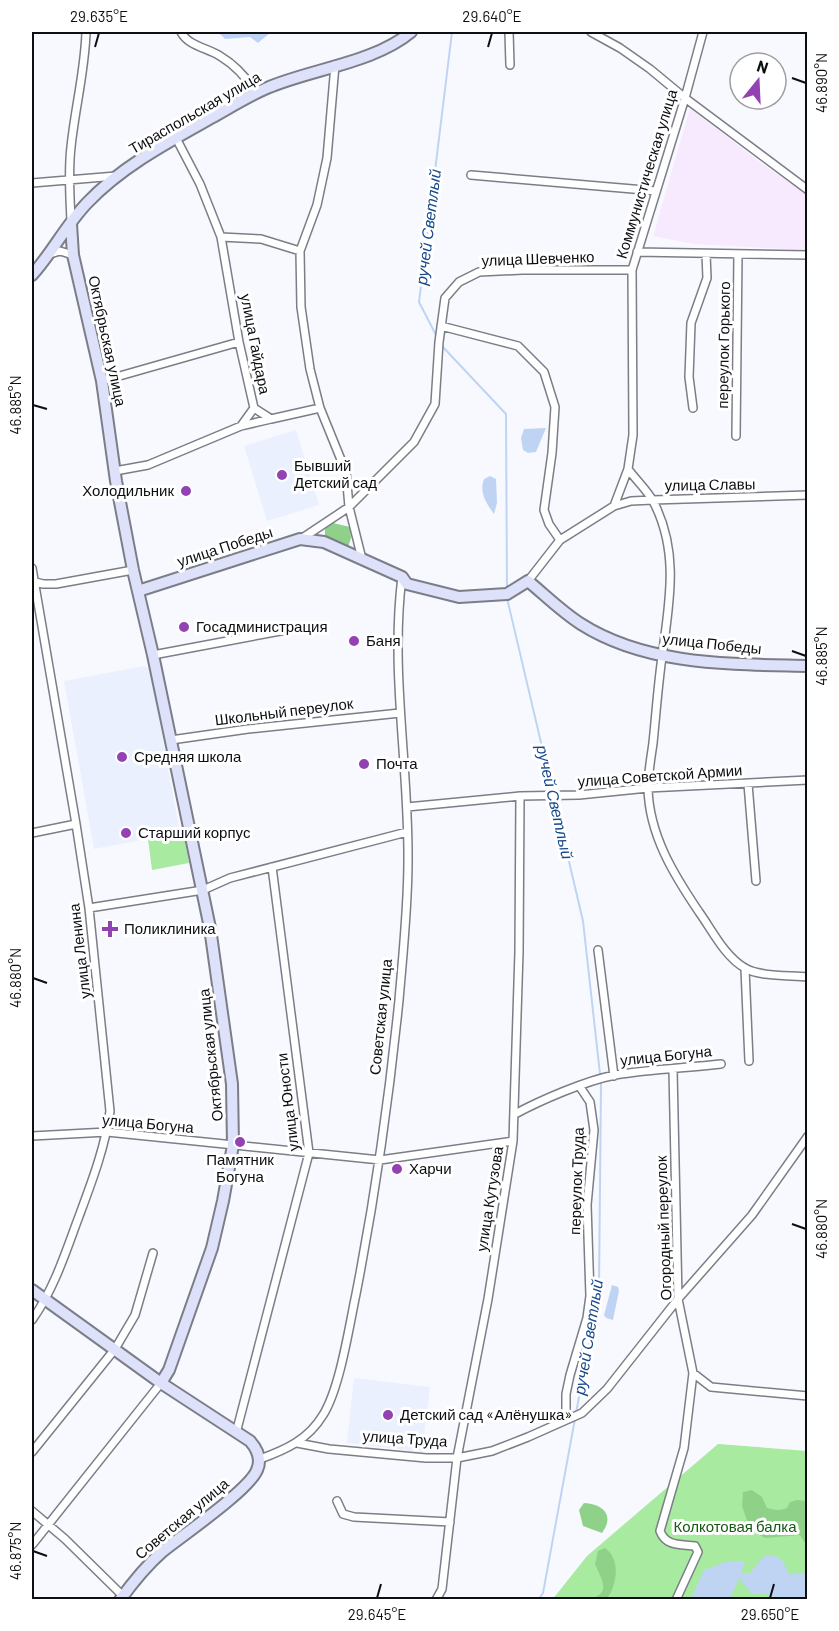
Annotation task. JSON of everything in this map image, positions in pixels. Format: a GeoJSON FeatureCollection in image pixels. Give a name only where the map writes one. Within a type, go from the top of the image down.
{"type":"FeatureCollection","features":[{"type":"Feature","properties":{"kind":"street","name":"Октябрьская улица"},"geometry":{"type":"LineString","coordinates":[[32,1545],[169,1370],[212,1248],[233,1145],[232,1084],[210,928],[133,570],[102,381],[73,255],[69,180],[86,32]]}},
{"type":"Feature","properties":{"kind":"street"},"geometry":{"type":"LineString","coordinates":[[181,32],[186,40],[215,53],[230,63],[245,77],[256,93]]}},
{"type":"Feature","properties":{"kind":"street","name":"Тираспольская улица"},"geometry":{"type":"LineString","coordinates":[[32,275],[85,205],[117,176],[176,138],[256,93],[293,77],[357,59],[400,40],[411,32]]}},
{"type":"Feature","properties":{"kind":"street"},"geometry":{"type":"LineString","coordinates":[[509,32],[510,65]]}},
{"type":"Feature","properties":{"kind":"street"},"geometry":{"type":"LineString","coordinates":[[591,32],[621,48],[650,69],[685,99],[807,190]]}},
{"type":"Feature","properties":{"kind":"street","name":"Коммунистическая улица"},"geometry":{"type":"LineString","coordinates":[[614,506],[628,469],[633,435],[632,270],[685,99],[703,32]]}},
{"type":"Feature","properties":{"kind":"street"},"geometry":{"type":"LineString","coordinates":[[335,65],[327,158],[317,205],[300,251],[301,307],[310,369],[320,408],[346,472],[348,507],[362,559]]}},
{"type":"Feature","properties":{"kind":"street","name":"улица Гайдара"},"geometry":{"type":"LineString","coordinates":[[176,138],[200,184],[221,237],[239,342],[254,408],[242,426]]}},
{"type":"Feature","properties":{"kind":"street"},"geometry":{"type":"LineString","coordinates":[[471,175],[656,191]]}},
{"type":"Feature","properties":{"kind":"street"},"geometry":{"type":"LineString","coordinates":[[32,183],[117,176]]}},
{"type":"Feature","properties":{"kind":"street"},"geometry":{"type":"LineString","coordinates":[[221,237],[261,239],[300,251]]}},
{"type":"Feature","properties":{"kind":"street"},"geometry":{"type":"LineString","coordinates":[[46,256],[60,251],[73,255]]}},
{"type":"Feature","properties":{"kind":"street"},"geometry":{"type":"LineString","coordinates":[[637,252],[807,255]]}},
{"type":"Feature","properties":{"kind":"street"},"geometry":{"type":"LineString","coordinates":[[693,408],[689,377],[691,323],[707,278],[706,254]]}},
{"type":"Feature","properties":{"kind":"street","name":"переулок Горького"},"geometry":{"type":"LineString","coordinates":[[736,436],[738,254]]}},
{"type":"Feature","properties":{"kind":"street","name":"улица Шевченко"},"geometry":{"type":"LineString","coordinates":[[348,507],[414,442],[435,404],[445,298],[459,282],[479,272],[632,270]]}},
{"type":"Feature","properties":{"kind":"street"},"geometry":{"type":"LineString","coordinates":[[441,326],[519,346],[544,372],[555,407],[552,453],[544,510],[549,524],[560,540]]}},
{"type":"Feature","properties":{"kind":"street"},"geometry":{"type":"LineString","coordinates":[[102,381],[239,342]]}},
{"type":"Feature","properties":{"kind":"street"},"geometry":{"type":"LineString","coordinates":[[254,408],[271,418]]}},
{"type":"Feature","properties":{"kind":"street"},"geometry":{"type":"LineString","coordinates":[[115,471],[148,465],[242,426],[320,408]]}},
{"type":"Feature","properties":{"kind":"street"},"geometry":{"type":"LineString","coordinates":[[628,469],[652,500],[663,524],[672,577],[648,788],[658,840],[672,871],[733,958],[745,969],[807,977]]}},
{"type":"Feature","properties":{"kind":"street","name":"улица Славы"},"geometry":{"type":"LineString","coordinates":[[614,506],[631,501],[807,495]]}},
{"type":"Feature","properties":{"kind":"street"},"geometry":{"type":"LineString","coordinates":[[300,539],[324,542],[402,577],[407,584],[459,597],[507,594],[528,581],[560,540],[614,506]]}},
{"type":"Feature","properties":{"kind":"street","name":"улица Победы"},"geometry":{"type":"LineString","coordinates":[[138,591],[300,539],[348,507]]}},
{"type":"Feature","properties":{"kind":"street","name":"улица Ленина"},"geometry":{"type":"LineString","coordinates":[[32,568],[89,908],[110,1111],[107,1131],[89,1188],[46,1300],[32,1320]]}},
{"type":"Feature","properties":{"kind":"street"},"geometry":{"type":"LineString","coordinates":[[33,581],[56,584],[133,570]]}},
{"type":"Feature","properties":{"kind":"street","name":"Советская улица"},"geometry":{"type":"LineString","coordinates":[[297,1443],[311,1431],[324,1414],[334,1387],[349,1327],[380,1160],[407,913],[408,832],[400,713],[398,617],[402,577]]}},
{"type":"Feature","properties":{"kind":"street","name":"улица Победы"},"geometry":{"type":"LineString","coordinates":[[528,581],[581,623],[612,640],[662,656],[742,664],[807,666]]}},
{"type":"Feature","properties":{"kind":"street"},"geometry":{"type":"LineString","coordinates":[[153,655],[302,627]]}},
{"type":"Feature","properties":{"kind":"street","name":"Школьный переулок"},"geometry":{"type":"LineString","coordinates":[[171,741],[248,729],[400,713]]}},
{"type":"Feature","properties":{"kind":"street","name":"улица Советской Армии"},"geometry":{"type":"LineString","coordinates":[[407,807],[520,796],[579,795],[648,788],[807,780]]}},
{"type":"Feature","properties":{"kind":"street"},"geometry":{"type":"LineString","coordinates":[[748,784],[756,881]]}},
{"type":"Feature","properties":{"kind":"street","name":"улица Кутузова"},"geometry":{"type":"LineString","coordinates":[[436,1599],[442,1588],[457,1458],[488,1299],[513,1141],[520,796]]}},
{"type":"Feature","properties":{"kind":"street"},"geometry":{"type":"LineString","coordinates":[[32,833],[76,824]]}},
{"type":"Feature","properties":{"kind":"street"},"geometry":{"type":"LineString","coordinates":[[89,908],[203,890],[230,878],[408,832]]}},
{"type":"Feature","properties":{"kind":"street","name":"улица Юности"},"geometry":{"type":"LineString","coordinates":[[236,1433],[309,1153],[272,867]]}},
{"type":"Feature","properties":{"kind":"street","name":"улица Богуна"},"geometry":{"type":"LineString","coordinates":[[598,950],[614,1076]]}},
{"type":"Feature","properties":{"kind":"street"},"geometry":{"type":"LineString","coordinates":[[745,969],[749,1061]]}},
{"type":"Feature","properties":{"kind":"street","name":"улица Богуна"},"geometry":{"type":"LineString","coordinates":[[515,1114],[580,1086],[614,1076],[721,1064]]}},
{"type":"Feature","properties":{"kind":"street","name":"Огородный переулок"},"geometry":{"type":"LineString","coordinates":[[673,1070],[678,1299],[693,1373],[684,1448],[660,1531],[664,1538],[677,1545],[690,1545],[698,1548],[697,1556],[676,1599]]}},
{"type":"Feature","properties":{"kind":"street","name":"переулок Труда"},"geometry":{"type":"LineString","coordinates":[[573,1417],[568,1385],[587,1318],[590,1296],[587,1205],[594,1130],[590,1102],[580,1086]]}},
{"type":"Feature","properties":{"kind":"street","name":"улица Богуна"},"geometry":{"type":"LineString","coordinates":[[32,1136],[107,1131],[380,1160],[513,1141]]}},
{"type":"Feature","properties":{"kind":"street","name":"улица Труда"},"geometry":{"type":"LineString","coordinates":[[297,1443],[329,1449],[426,1458],[457,1458],[492,1451],[573,1417],[607,1389],[678,1299],[752,1215],[807,1136]]}},
{"type":"Feature","properties":{"kind":"street"},"geometry":{"type":"LineString","coordinates":[[32,1452],[115,1349],[135,1314],[153,1253]]}},
{"type":"Feature","properties":{"kind":"street"},"geometry":{"type":"LineString","coordinates":[[32,1290],[161,1383],[250,1441],[257,1449],[260,1459],[297,1443]]}},
{"type":"Feature","properties":{"kind":"street"},"geometry":{"type":"LineString","coordinates":[[693,1373],[711,1387],[807,1396]]}},
{"type":"Feature","properties":{"kind":"street","name":"Советская улица"},"geometry":{"type":"LineString","coordinates":[[123,1598],[162,1552],[245,1484],[257,1470],[260,1459]]}},
{"type":"Feature","properties":{"kind":"street"},"geometry":{"type":"LineString","coordinates":[[337,1501],[343,1514],[354,1517],[450,1522]]}},
{"type":"Feature","properties":{"kind":"street"},"geometry":{"type":"LineString","coordinates":[[32,1511],[123,1598]]}},
{"type":"Feature","properties":{"kind":"shaded area"},"geometry":{"type":"Polygon","coordinates":[[[690,108],[807,195],[807,250],[693,244],[653,236],[690,108]]]}},
{"type":"Feature","properties":{"kind":"shaded area","name":"Бывший Детский сад"},"geometry":{"type":"Polygon","coordinates":[[[296,430],[319,505],[267,521],[244,446],[296,430]]]}},
{"type":"Feature","properties":{"kind":"shaded area","name":"Средняя школа"},"geometry":{"type":"Polygon","coordinates":[[[144,666],[150,669],[180,833],[94,849],[64,681],[144,666]]]}},
{"type":"Feature","properties":{"kind":"shaded area","name":"Детский сад «Алёнушка»"},"geometry":{"type":"Polygon","coordinates":[[[354,1378],[430,1387],[422,1452],[347,1443],[354,1378]]]}},
{"type":"Feature","properties":{"kind":"green space"},"geometry":{"type":"Polygon","coordinates":[[[333,523],[350,527],[351,538],[348,547],[325,536],[325,529],[333,523]]]}},
{"type":"Feature","properties":{"kind":"green space"},"geometry":{"type":"Polygon","coordinates":[[[183,832],[189,863],[152,870],[148,839],[183,832]]]}},
{"type":"Feature","properties":{"kind":"green space","name":"Колкотовая балка"},"geometry":{"type":"Polygon","coordinates":[[[718,1444],[807,1451],[807,1599],[552,1600],[587,1556],[718,1444]]]}},
{"type":"Feature","properties":{"kind":"green space"},"geometry":{"type":"Polygon","coordinates":[[[752,1490],[762,1497],[767,1508],[780,1510],[787,1508],[790,1502],[807,1501],[807,1546],[800,1535],[765,1538],[750,1529],[742,1506],[743,1492],[752,1490]]]}},
{"type":"Feature","properties":{"kind":"green space"},"geometry":{"type":"Polygon","coordinates":[[[584,1503],[597,1506],[605,1512],[607,1521],[602,1533],[583,1526],[579,1510],[584,1503]]]}},
{"type":"Feature","properties":{"kind":"green space"},"geometry":{"type":"Polygon","coordinates":[[[605,1548],[615,1565],[613,1587],[607,1599],[588,1599],[596,1597],[603,1590],[602,1580],[595,1564],[598,1551],[605,1548]]]}},
{"type":"Feature","properties":{"kind":"water"},"geometry":{"type":"Polygon","coordinates":[[[218,32],[271,32],[258,43],[250,37],[225,39],[218,32]]]}},
{"type":"Feature","properties":{"kind":"water"},"geometry":{"type":"Polygon","coordinates":[[[546,428],[536,452],[528,453],[523,450],[521,438],[524,429],[546,428]]]}},
{"type":"Feature","properties":{"kind":"water"},"geometry":{"type":"Polygon","coordinates":[[[490,476],[496,479],[497,503],[494,514],[486,502],[482,488],[484,479],[490,476]]]}},
{"type":"Feature","properties":{"kind":"water"},"geometry":{"type":"Polygon","coordinates":[[[612,1285],[618,1287],[619,1291],[613,1320],[604,1315],[612,1285]]]}},
{"type":"Feature","properties":{"kind":"water"},"geometry":{"type":"Polygon","coordinates":[[[774,1555],[783,1561],[789,1574],[807,1574],[807,1599],[773,1599],[765,1593],[752,1594],[739,1578],[730,1599],[691,1599],[704,1570],[728,1561],[745,1561],[741,1573],[750,1573],[764,1556],[774,1555]]]}},
{"type":"Feature","properties":{"kind":"waterway","name":"ручей Светлый"},"geometry":{"type":"LineString","coordinates":[[437,337],[419,302],[452,32]]}},
{"type":"Feature","properties":{"kind":"waterway","name":"ручей Светлый"},"geometry":{"type":"LineString","coordinates":[[441,345],[506,414],[507,590]]}},
{"type":"Feature","properties":{"kind":"waterway","name":"ручей Светлый"},"geometry":{"type":"LineString","coordinates":[[507,598],[583,921],[601,1083],[599,1288],[543,1593],[538,1600]]}},
{"type":"Feature","properties":{"kind":"place","name":"Бывший Детский сад"},"geometry":{"type":"Point","coordinates":[282,475]}},
{"type":"Feature","properties":{"kind":"place","name":"Холодильник"},"geometry":{"type":"Point","coordinates":[186,491]}},
{"type":"Feature","properties":{"kind":"place","name":"Госадминистрация"},"geometry":{"type":"Point","coordinates":[184,627]}},
{"type":"Feature","properties":{"kind":"place","name":"Баня"},"geometry":{"type":"Point","coordinates":[354,641]}},
{"type":"Feature","properties":{"kind":"place","name":"Средняя школа"},"geometry":{"type":"Point","coordinates":[122,757]}},
{"type":"Feature","properties":{"kind":"place","name":"Почта"},"geometry":{"type":"Point","coordinates":[364,764]}},
{"type":"Feature","properties":{"kind":"place","name":"Старший корпус"},"geometry":{"type":"Point","coordinates":[126,833]}},
{"type":"Feature","properties":{"kind":"place","name":"Поликлиника"},"geometry":{"type":"Point","coordinates":[110,929]}},
{"type":"Feature","properties":{"kind":"place","name":"Памятник Богуна"},"geometry":{"type":"Point","coordinates":[240,1142]}},
{"type":"Feature","properties":{"kind":"place","name":"Харчи"},"geometry":{"type":"Point","coordinates":[397,1169]}},
{"type":"Feature","properties":{"kind":"place","name":"Детский сад «Алёнушка»"},"geometry":{"type":"Point","coordinates":[388,1415]}}]}
